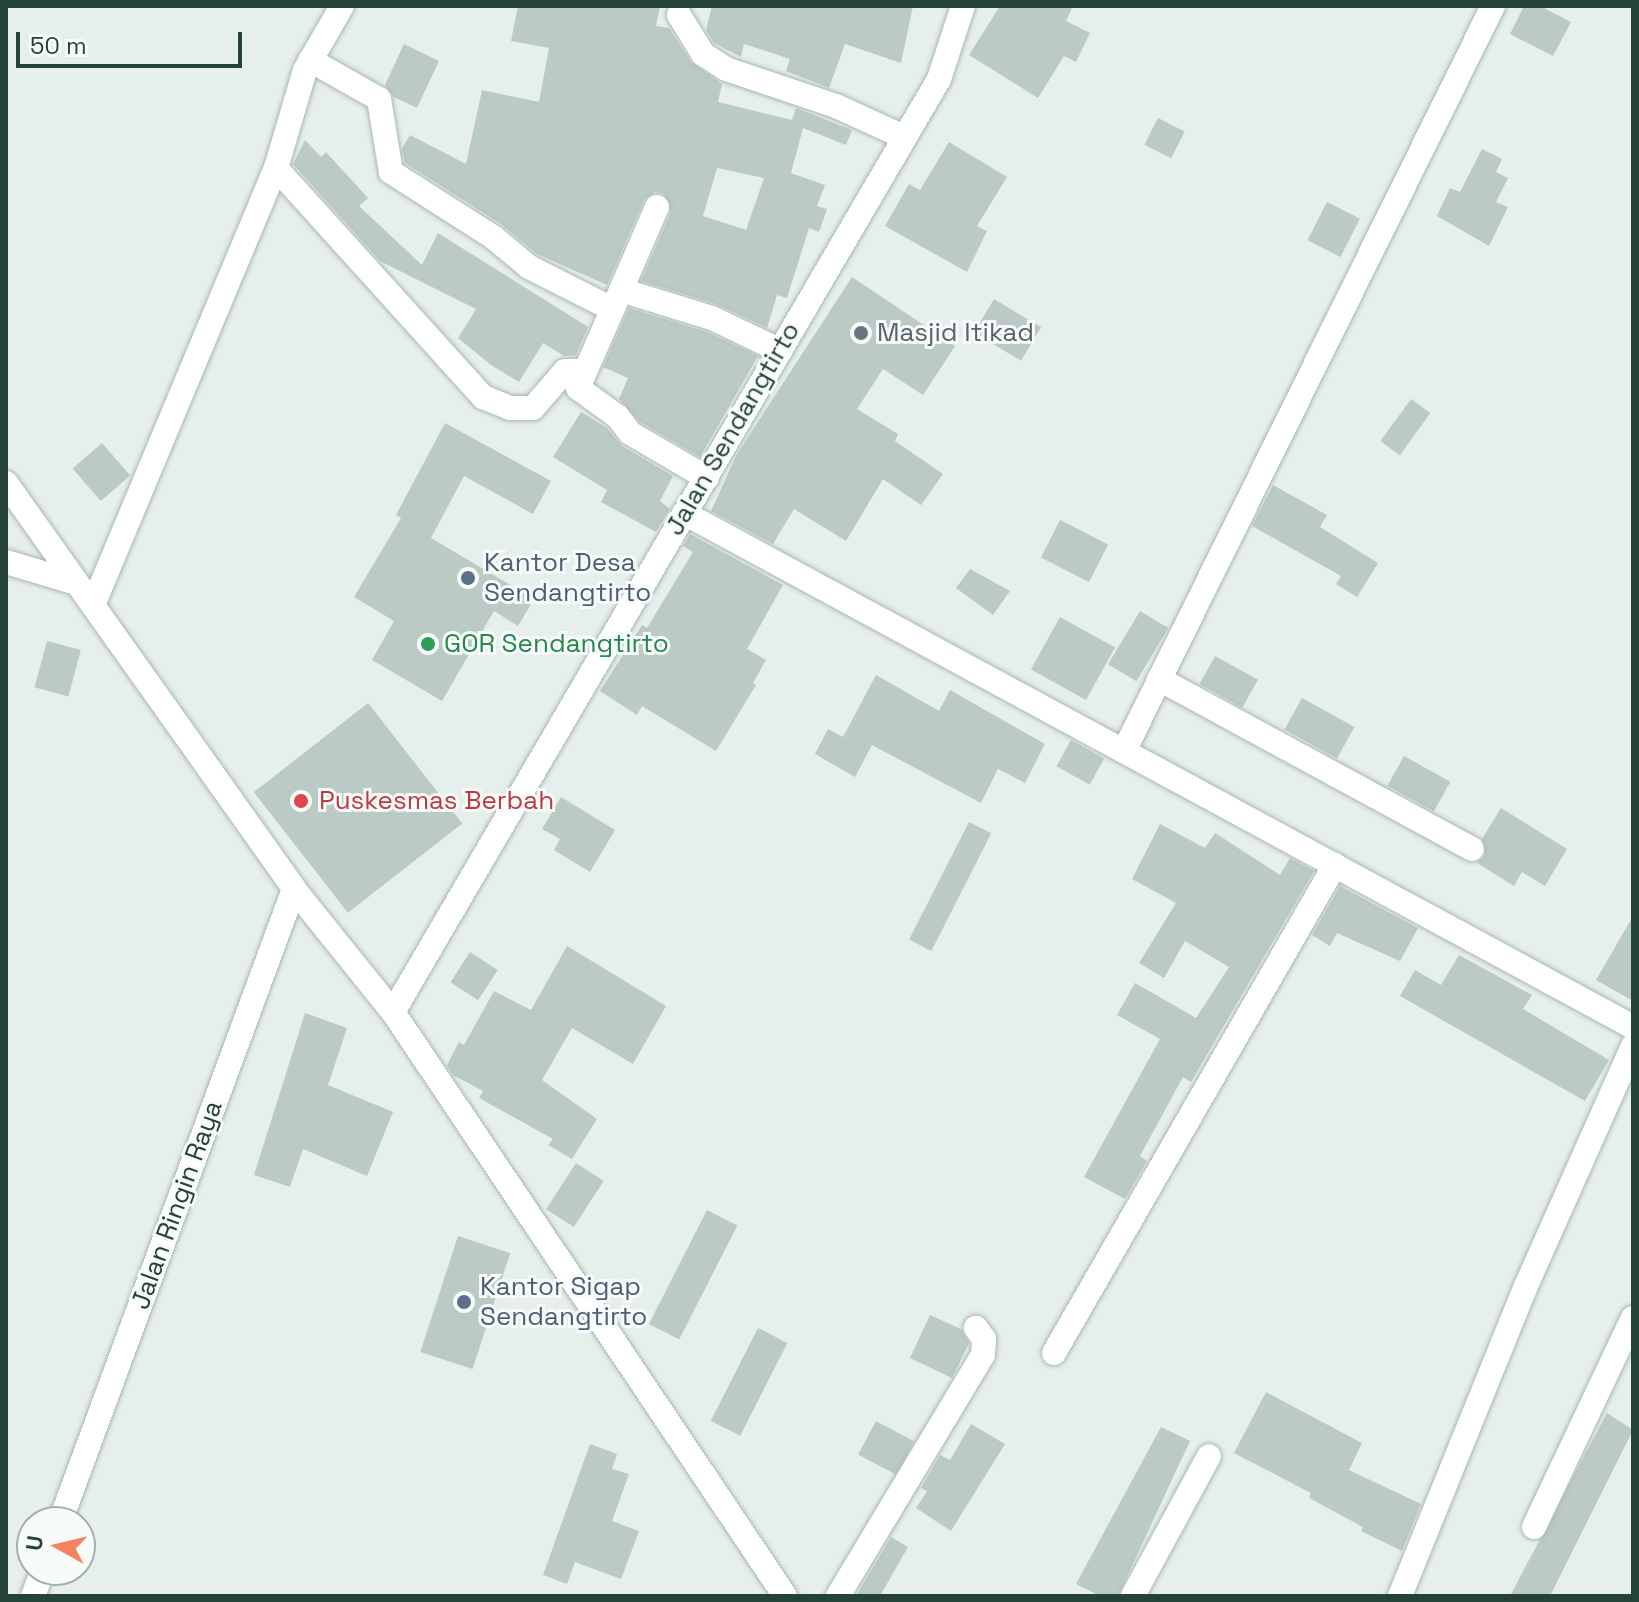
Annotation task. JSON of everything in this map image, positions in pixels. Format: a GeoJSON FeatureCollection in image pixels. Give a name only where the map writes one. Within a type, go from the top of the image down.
{"type":"FeatureCollection","features":[{"type":"Feature","properties":{"kind":"street"},"geometry":{"type":"LineString","coordinates":[[93,605],[276,168],[310,60],[342,6]]}},
{"type":"Feature","properties":{"kind":"street","name":"Jalan Sendangtirto"},"geometry":{"type":"LineString","coordinates":[[393,1012],[939,79],[963,6]]}},
{"type":"Feature","properties":{"kind":"street"},"geometry":{"type":"LineString","coordinates":[[1124,751],[1493,6]]}},
{"type":"Feature","properties":{"kind":"street"},"geometry":{"type":"LineString","coordinates":[[679,15],[703,54],[726,69],[836,106],[904,137]]}},
{"type":"Feature","properties":{"kind":"street"},"geometry":{"type":"LineString","coordinates":[[310,60],[379,99],[391,172],[493,237],[529,267],[616,300],[712,318],[781,351]]}},
{"type":"Feature","properties":{"kind":"street"},"geometry":{"type":"LineString","coordinates":[[276,168],[483,397],[510,408],[533,408],[565,371],[583,371]]}},
{"type":"Feature","properties":{"kind":"street"},"geometry":{"type":"LineString","coordinates":[[657,207],[583,371],[581,393],[618,417],[630,433],[707,478]]}},
{"type":"Feature","properties":{"kind":"street"},"geometry":{"type":"LineString","coordinates":[[6,483],[73,582],[93,605],[294,889],[393,1012],[785,1596]]}},
{"type":"Feature","properties":{"kind":"street"},"geometry":{"type":"LineString","coordinates":[[684,513],[1633,1027]]}},
{"type":"Feature","properties":{"kind":"street"},"geometry":{"type":"LineString","coordinates":[[6,562],[73,582]]}},
{"type":"Feature","properties":{"kind":"street"},"geometry":{"type":"LineString","coordinates":[[1159,679],[1472,849]]}},
{"type":"Feature","properties":{"kind":"street"},"geometry":{"type":"LineString","coordinates":[[1054,1353],[1335,865]]}},
{"type":"Feature","properties":{"kind":"street","name":"Jalan Ringin Raya"},"geometry":{"type":"LineString","coordinates":[[66,1506],[294,889]]}},
{"type":"Feature","properties":{"kind":"street"},"geometry":{"type":"LineString","coordinates":[[1400,1596],[1526,1286],[1633,1046]]}},
{"type":"Feature","properties":{"kind":"street"},"geometry":{"type":"LineString","coordinates":[[1534,1527],[1633,1318]]}},
{"type":"Feature","properties":{"kind":"street"},"geometry":{"type":"LineString","coordinates":[[838,1596],[983,1355],[984,1339],[976,1328]]}},
{"type":"Feature","properties":{"kind":"street"},"geometry":{"type":"LineString","coordinates":[[1133,1596],[1209,1456]]}},
{"type":"Feature","properties":{"kind":"building"},"geometry":{"type":"Polygon","coordinates":[[[518,6],[660,6],[656,26],[669,28],[691,62],[722,84],[718,102],[792,120],[796,108],[852,130],[846,145],[803,128],[791,173],[825,185],[817,206],[827,209],[819,232],[809,228],[787,298],[777,295],[767,328],[716,304],[641,281],[671,212],[664,194],[655,192],[644,200],[607,285],[537,254],[501,224],[405,163],[402,149],[410,135],[466,164],[482,90],[539,102],[549,48],[511,41],[518,6]],[[717,168],[703,216],[746,230],[764,178],[717,168]]]}},
{"type":"Feature","properties":{"kind":"building"},"geometry":{"type":"Polygon","coordinates":[[[712,6],[913,6],[901,63],[845,44],[829,88],[786,71],[790,59],[744,44],[741,57],[714,43],[706,30],[712,6]]]}},
{"type":"Feature","properties":{"kind":"building"},"geometry":{"type":"Polygon","coordinates":[[[1000,6],[1073,6],[1066,21],[1090,33],[1076,62],[1064,56],[1038,98],[969,55],[1000,6]]]}},
{"type":"Feature","properties":{"kind":"building"},"geometry":{"type":"Polygon","coordinates":[[[1524,6],[1540,6],[1571,22],[1553,56],[1510,34],[1524,6]]]}},
{"type":"Feature","properties":{"kind":"building"},"geometry":{"type":"Polygon","coordinates":[[[404,44],[439,61],[417,108],[394,97],[385,85],[404,44]]]}},
{"type":"Feature","properties":{"kind":"building"},"geometry":{"type":"Polygon","coordinates":[[[1158,118],[1185,132],[1171,158],[1144,145],[1158,118]]]}},
{"type":"Feature","properties":{"kind":"building"},"geometry":{"type":"Polygon","coordinates":[[[305,140],[321,157],[326,152],[368,198],[359,206],[422,265],[438,233],[588,327],[576,355],[564,356],[543,343],[519,382],[491,365],[458,338],[476,309],[380,261],[293,164],[305,140]]]}},
{"type":"Feature","properties":{"kind":"building"},"geometry":{"type":"Polygon","coordinates":[[[949,142],[1007,177],[977,226],[987,231],[967,272],[885,226],[909,184],[920,190],[949,142]]]}},
{"type":"Feature","properties":{"kind":"building"},"geometry":{"type":"Polygon","coordinates":[[[1482,149],[1502,159],[1496,172],[1508,178],[1496,202],[1508,207],[1489,246],[1437,216],[1450,188],[1460,192],[1482,149]]]}},
{"type":"Feature","properties":{"kind":"building"},"geometry":{"type":"Polygon","coordinates":[[[1327,202],[1360,219],[1340,257],[1307,240],[1327,202]]]}},
{"type":"Feature","properties":{"kind":"building"},"geometry":{"type":"Polygon","coordinates":[[[852,277],[955,346],[923,395],[883,369],[857,409],[898,434],[895,441],[943,474],[921,505],[883,479],[846,541],[794,509],[773,544],[711,511],[737,454],[852,277]]]}},
{"type":"Feature","properties":{"kind":"building"},"geometry":{"type":"Polygon","coordinates":[[[994,299],[1041,327],[1021,361],[974,332],[994,299]]]}},
{"type":"Feature","properties":{"kind":"building"},"geometry":{"type":"Polygon","coordinates":[[[629,308],[707,332],[758,356],[700,457],[640,422],[619,399],[628,378],[603,367],[629,308]]]}},
{"type":"Feature","properties":{"kind":"building"},"geometry":{"type":"Polygon","coordinates":[[[1411,399],[1430,413],[1400,455],[1380,441],[1411,399]]]}},
{"type":"Feature","properties":{"kind":"building"},"geometry":{"type":"Polygon","coordinates":[[[581,412],[607,428],[622,446],[673,476],[660,501],[670,509],[656,532],[601,502],[607,490],[553,457],[581,412]]]}},
{"type":"Feature","properties":{"kind":"building"},"geometry":{"type":"Polygon","coordinates":[[[445,423],[551,481],[533,514],[464,476],[431,538],[534,599],[518,626],[494,611],[442,701],[372,660],[394,621],[354,597],[401,518],[396,515],[445,423]]]}},
{"type":"Feature","properties":{"kind":"building"},"geometry":{"type":"Polygon","coordinates":[[[102,443],[130,475],[101,501],[73,469],[102,443]]]}},
{"type":"Feature","properties":{"kind":"building"},"geometry":{"type":"Polygon","coordinates":[[[1273,485],[1327,515],[1320,527],[1378,563],[1357,597],[1336,584],[1341,576],[1252,526],[1273,485]]]}},
{"type":"Feature","properties":{"kind":"building"},"geometry":{"type":"Polygon","coordinates":[[[1060,520],[1108,545],[1089,582],[1041,557],[1060,520]]]}},
{"type":"Feature","properties":{"kind":"building"},"geometry":{"type":"Polygon","coordinates":[[[690,534],[783,585],[747,649],[766,660],[753,683],[756,685],[716,751],[642,706],[637,715],[600,691],[642,625],[647,628],[693,552],[683,546],[690,534]]]}},
{"type":"Feature","properties":{"kind":"building"},"geometry":{"type":"Polygon","coordinates":[[[970,569],[1010,591],[993,615],[956,588],[970,569]]]}},
{"type":"Feature","properties":{"kind":"building"},"geometry":{"type":"Polygon","coordinates":[[[1140,611],[1168,628],[1136,681],[1108,664],[1140,611]]]}},
{"type":"Feature","properties":{"kind":"building"},"geometry":{"type":"Polygon","coordinates":[[[1060,617],[1115,648],[1086,700],[1031,669],[1060,617]]]}},
{"type":"Feature","properties":{"kind":"building"},"geometry":{"type":"Polygon","coordinates":[[[47,641],[81,650],[68,696],[35,687],[47,641]]]}},
{"type":"Feature","properties":{"kind":"building"},"geometry":{"type":"Polygon","coordinates":[[[1215,656],[1258,680],[1242,708],[1199,684],[1215,656]]]}},
{"type":"Feature","properties":{"kind":"building"},"geometry":{"type":"Polygon","coordinates":[[[876,675],[939,711],[950,690],[1045,744],[1025,783],[998,769],[981,803],[872,745],[855,777],[815,754],[828,729],[843,737],[876,675]]]}},
{"type":"Feature","properties":{"kind":"building"},"geometry":{"type":"Polygon","coordinates":[[[1302,698],[1354,727],[1337,759],[1285,729],[1302,698]]]}},
{"type":"Feature","properties":{"kind":"building","name":"Puskesmas Berbah"},"geometry":{"type":"Polygon","coordinates":[[[368,703],[462,824],[348,913],[254,792],[368,703]]]}},
{"type":"Feature","properties":{"kind":"building"},"geometry":{"type":"Polygon","coordinates":[[[1071,740],[1104,758],[1090,785],[1056,766],[1071,740]]]}},
{"type":"Feature","properties":{"kind":"building"},"geometry":{"type":"Polygon","coordinates":[[[1404,756],[1450,782],[1434,811],[1388,786],[1404,756]]]}},
{"type":"Feature","properties":{"kind":"building"},"geometry":{"type":"Polygon","coordinates":[[[561,797],[615,830],[590,872],[554,850],[560,839],[542,829],[561,797]]]}},
{"type":"Feature","properties":{"kind":"building"},"geometry":{"type":"Polygon","coordinates":[[[1501,808],[1567,849],[1545,886],[1522,872],[1514,886],[1477,863],[1485,855],[1482,839],[1501,808]]]}},
{"type":"Feature","properties":{"kind":"building"},"geometry":{"type":"Polygon","coordinates":[[[969,822],[991,833],[931,951],[909,940],[969,822]]]}},
{"type":"Feature","properties":{"kind":"building"},"geometry":{"type":"Polygon","coordinates":[[[1160,824],[1205,848],[1215,833],[1280,875],[1290,858],[1314,871],[1191,1082],[1183,1077],[1140,1156],[1147,1161],[1125,1199],[1084,1177],[1160,1039],[1117,1015],[1135,983],[1196,1018],[1229,967],[1185,941],[1164,978],[1139,963],[1176,903],[1132,879],[1160,824]]]}},
{"type":"Feature","properties":{"kind":"building"},"geometry":{"type":"Polygon","coordinates":[[[1340,886],[1418,928],[1400,961],[1337,933],[1330,946],[1312,935],[1340,886]]]}},
{"type":"Feature","properties":{"kind":"building"},"geometry":{"type":"Polygon","coordinates":[[[1633,916],[1633,1001],[1596,980],[1633,916]]]}},
{"type":"Feature","properties":{"kind":"building"},"geometry":{"type":"Polygon","coordinates":[[[567,946],[666,1006],[633,1064],[572,1028],[542,1080],[597,1119],[572,1159],[548,1145],[553,1139],[479,1098],[483,1091],[453,1075],[447,1065],[459,1042],[464,1045],[494,991],[531,1010],[567,946]]]}},
{"type":"Feature","properties":{"kind":"building"},"geometry":{"type":"Polygon","coordinates":[[[470,952],[498,970],[478,1000],[450,982],[470,952]]]}},
{"type":"Feature","properties":{"kind":"building"},"geometry":{"type":"Polygon","coordinates":[[[1459,955],[1532,995],[1523,1009],[1609,1060],[1585,1101],[1400,996],[1415,970],[1441,985],[1459,955]]]}},
{"type":"Feature","properties":{"kind":"building"},"geometry":{"type":"Polygon","coordinates":[[[305,1013],[347,1028],[328,1085],[393,1112],[367,1176],[303,1149],[290,1187],[254,1175],[305,1013]]]}},
{"type":"Feature","properties":{"kind":"building"},"geometry":{"type":"Polygon","coordinates":[[[576,1163],[604,1181],[574,1227],[546,1209],[576,1163]]]}},
{"type":"Feature","properties":{"kind":"building"},"geometry":{"type":"Polygon","coordinates":[[[707,1210],[737,1225],[679,1339],[649,1324],[707,1210]]]}},
{"type":"Feature","properties":{"kind":"building","name":"Kantor Sigap Sendangtirto"},"geometry":{"type":"Polygon","coordinates":[[[458,1236],[510,1253],[473,1369],[420,1352],[458,1236]]]}},
{"type":"Feature","properties":{"kind":"building"},"geometry":{"type":"Polygon","coordinates":[[[930,1315],[961,1329],[969,1343],[952,1378],[910,1358],[930,1315]]]}},
{"type":"Feature","properties":{"kind":"building"},"geometry":{"type":"Polygon","coordinates":[[[758,1328],[787,1343],[740,1436],[711,1421],[758,1328]]]}},
{"type":"Feature","properties":{"kind":"building"},"geometry":{"type":"Polygon","coordinates":[[[1266,1392],[1362,1443],[1349,1470],[1421,1504],[1402,1551],[1361,1531],[1363,1527],[1309,1498],[1311,1493],[1234,1453],[1266,1392]]]}},
{"type":"Feature","properties":{"kind":"building"},"geometry":{"type":"Polygon","coordinates":[[[1607,1413],[1633,1430],[1550,1596],[1510,1596],[1607,1413]]]}},
{"type":"Feature","properties":{"kind":"building"},"geometry":{"type":"Polygon","coordinates":[[[876,1421],[914,1441],[896,1475],[858,1455],[876,1421]]]}},
{"type":"Feature","properties":{"kind":"building"},"geometry":{"type":"Polygon","coordinates":[[[971,1424],[1005,1444],[951,1531],[916,1508],[927,1491],[921,1488],[940,1455],[950,1460],[971,1424]]]}},
{"type":"Feature","properties":{"kind":"building"},"geometry":{"type":"Polygon","coordinates":[[[1161,1427],[1190,1441],[1118,1596],[1100,1596],[1076,1584],[1161,1427]]]}},
{"type":"Feature","properties":{"kind":"building"},"geometry":{"type":"Polygon","coordinates":[[[590,1444],[617,1454],[612,1469],[629,1474],[612,1521],[639,1531],[621,1579],[575,1562],[567,1584],[543,1575],[590,1444]]]}},
{"type":"Feature","properties":{"kind":"building"},"geometry":{"type":"Polygon","coordinates":[[[891,1537],[908,1547],[880,1596],[856,1596],[891,1537]]]}},
{"type":"Feature","properties":{"kind":"place","name":"Masjid Itikad"},"geometry":{"type":"Point","coordinates":[861,333]}},
{"type":"Feature","properties":{"kind":"place","name":"Kantor Desa Sendangtirto"},"geometry":{"type":"Point","coordinates":[468,578]}},
{"type":"Feature","properties":{"kind":"place","name":"GOR Sendangtirto"},"geometry":{"type":"Point","coordinates":[428,644]}},
{"type":"Feature","properties":{"kind":"place","name":"Puskesmas Berbah"},"geometry":{"type":"Point","coordinates":[301,801]}},
{"type":"Feature","properties":{"kind":"place","name":"Kantor Sigap Sendangtirto"},"geometry":{"type":"Point","coordinates":[464,1302]}}]}
